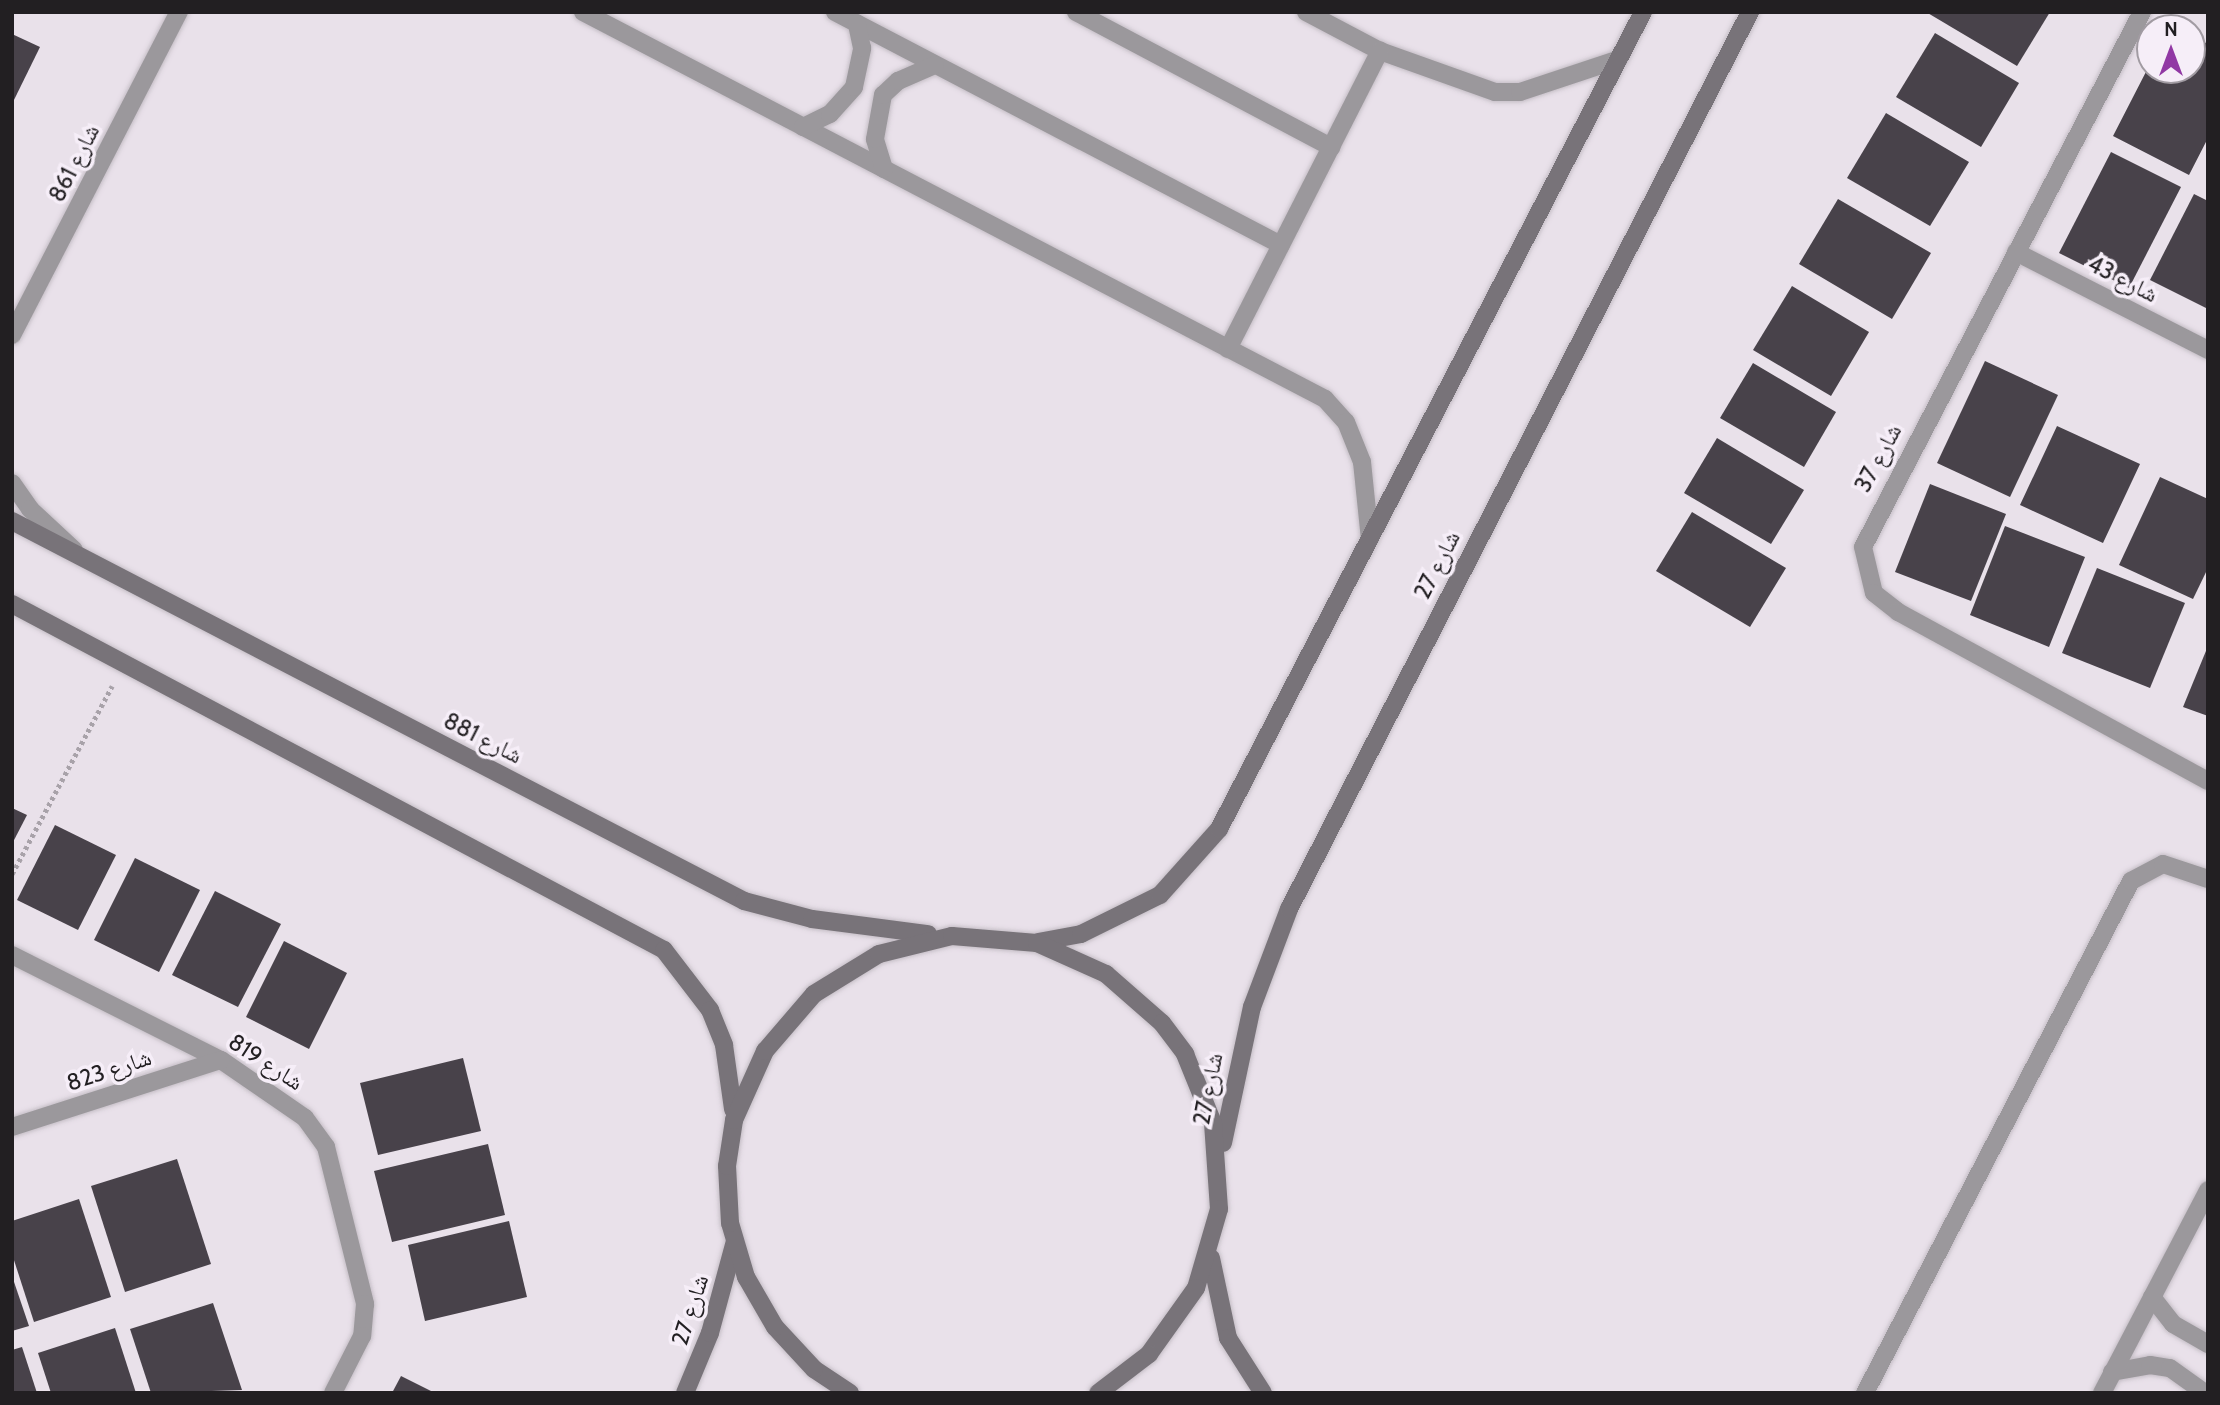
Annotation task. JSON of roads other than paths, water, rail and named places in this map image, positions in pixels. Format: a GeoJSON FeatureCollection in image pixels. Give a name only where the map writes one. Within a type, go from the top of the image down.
{"type":"FeatureCollection","features":[{"type":"Feature","properties":{"kind":"main road"},"geometry":{"type":"LineString","coordinates":[[1037,943],[1122,918],[1192,865],[1219,829],[1643,12]]}},
{"type":"Feature","properties":{"kind":"main road","name":"شارع 27"},"geometry":{"type":"LineString","coordinates":[[1220,1160],[1252,1007],[1289,909],[1750,12]]}},
{"type":"Feature","properties":{"kind":"main road","name":"شارع 881"},"geometry":{"type":"LineString","coordinates":[[12,521],[744,901],[882,931],[1037,943]]}},
{"type":"Feature","properties":{"kind":"main road"},"geometry":{"type":"LineString","coordinates":[[12,604],[664,950],[703,999],[724,1045],[734,1120]]}},
{"type":"Feature","properties":{"kind":"main road"},"geometry":{"type":"LineString","coordinates":[[850,1393],[814,1369],[775,1327],[746,1277],[735,1241],[727,1166],[734,1120],[765,1051],[814,994],[879,954],[952,936]]}},
{"type":"Feature","properties":{"kind":"main road"},"geometry":{"type":"LineString","coordinates":[[1037,943],[1106,974],[1163,1023],[1202,1087],[1220,1160],[1211,1249],[1228,1338],[1263,1393]]}},
{"type":"Feature","properties":{"kind":"main road","name":"شارع 27"},"geometry":{"type":"LineString","coordinates":[[685,1393],[710,1333],[735,1241]]}},
{"type":"Feature","properties":{"kind":"main road"},"geometry":{"type":"LineString","coordinates":[[1097,1393],[1149,1354],[1175,1323],[1211,1249]]}},
{"type":"Feature","properties":{"kind":"street","name":"شارع 861"},"geometry":{"type":"LineString","coordinates":[[12,335],[180,12]]}},
{"type":"Feature","properties":{"kind":"street"},"geometry":{"type":"LineString","coordinates":[[583,12],[1325,399],[1346,422],[1362,462],[1370,539]]}},
{"type":"Feature","properties":{"kind":"street"},"geometry":{"type":"LineString","coordinates":[[835,12],[1281,245]]}},
{"type":"Feature","properties":{"kind":"street"},"geometry":{"type":"LineString","coordinates":[[1076,12],[1331,147]]}},
{"type":"Feature","properties":{"kind":"street"},"geometry":{"type":"LineString","coordinates":[[1306,12],[1380,51],[1495,92],[1520,92],[1619,60]]}},
{"type":"Feature","properties":{"kind":"street","name":"شارع 37"},"geometry":{"type":"LineString","coordinates":[[2142,12],[1875,515],[1863,547],[1866,575],[1874,593],[1898,612],[2208,781]]}},
{"type":"Feature","properties":{"kind":"street"},"geometry":{"type":"LineString","coordinates":[[803,127],[830,114],[854,87],[862,48],[857,24]]}},
{"type":"Feature","properties":{"kind":"street"},"geometry":{"type":"LineString","coordinates":[[1228,349],[1380,51]]}},
{"type":"Feature","properties":{"kind":"street"},"geometry":{"type":"LineString","coordinates":[[884,169],[875,139],[883,95],[935,65]]}},
{"type":"Feature","properties":{"kind":"street","name":"شارع 43"},"geometry":{"type":"LineString","coordinates":[[2016,252],[2208,350]]}},
{"type":"Feature","properties":{"kind":"street"},"geometry":{"type":"LineString","coordinates":[[12,483],[30,509],[84,559]]}},
{"type":"Feature","properties":{"kind":"street"},"geometry":{"type":"LineString","coordinates":[[1865,1393],[2131,881],[2164,864],[2208,879]]}},
{"type":"Feature","properties":{"kind":"street","name":"شارع 819"},"geometry":{"type":"LineString","coordinates":[[12,955],[221,1060],[269,1088],[326,1147],[365,1311],[362,1336],[333,1393]]}},
{"type":"Feature","properties":{"kind":"street","name":"شارع 823"},"geometry":{"type":"LineString","coordinates":[[12,1127],[221,1060]]}},
{"type":"Feature","properties":{"kind":"street"},"geometry":{"type":"LineString","coordinates":[[2102,1393],[2208,1190]]}},
{"type":"Feature","properties":{"kind":"street"},"geometry":{"type":"LineString","coordinates":[[2151,1297],[2173,1324],[2208,1344]]}},
{"type":"Feature","properties":{"kind":"street"},"geometry":{"type":"LineString","coordinates":[[2112,1372],[2150,1364],[2170,1368],[2205,1393]]}}]}
